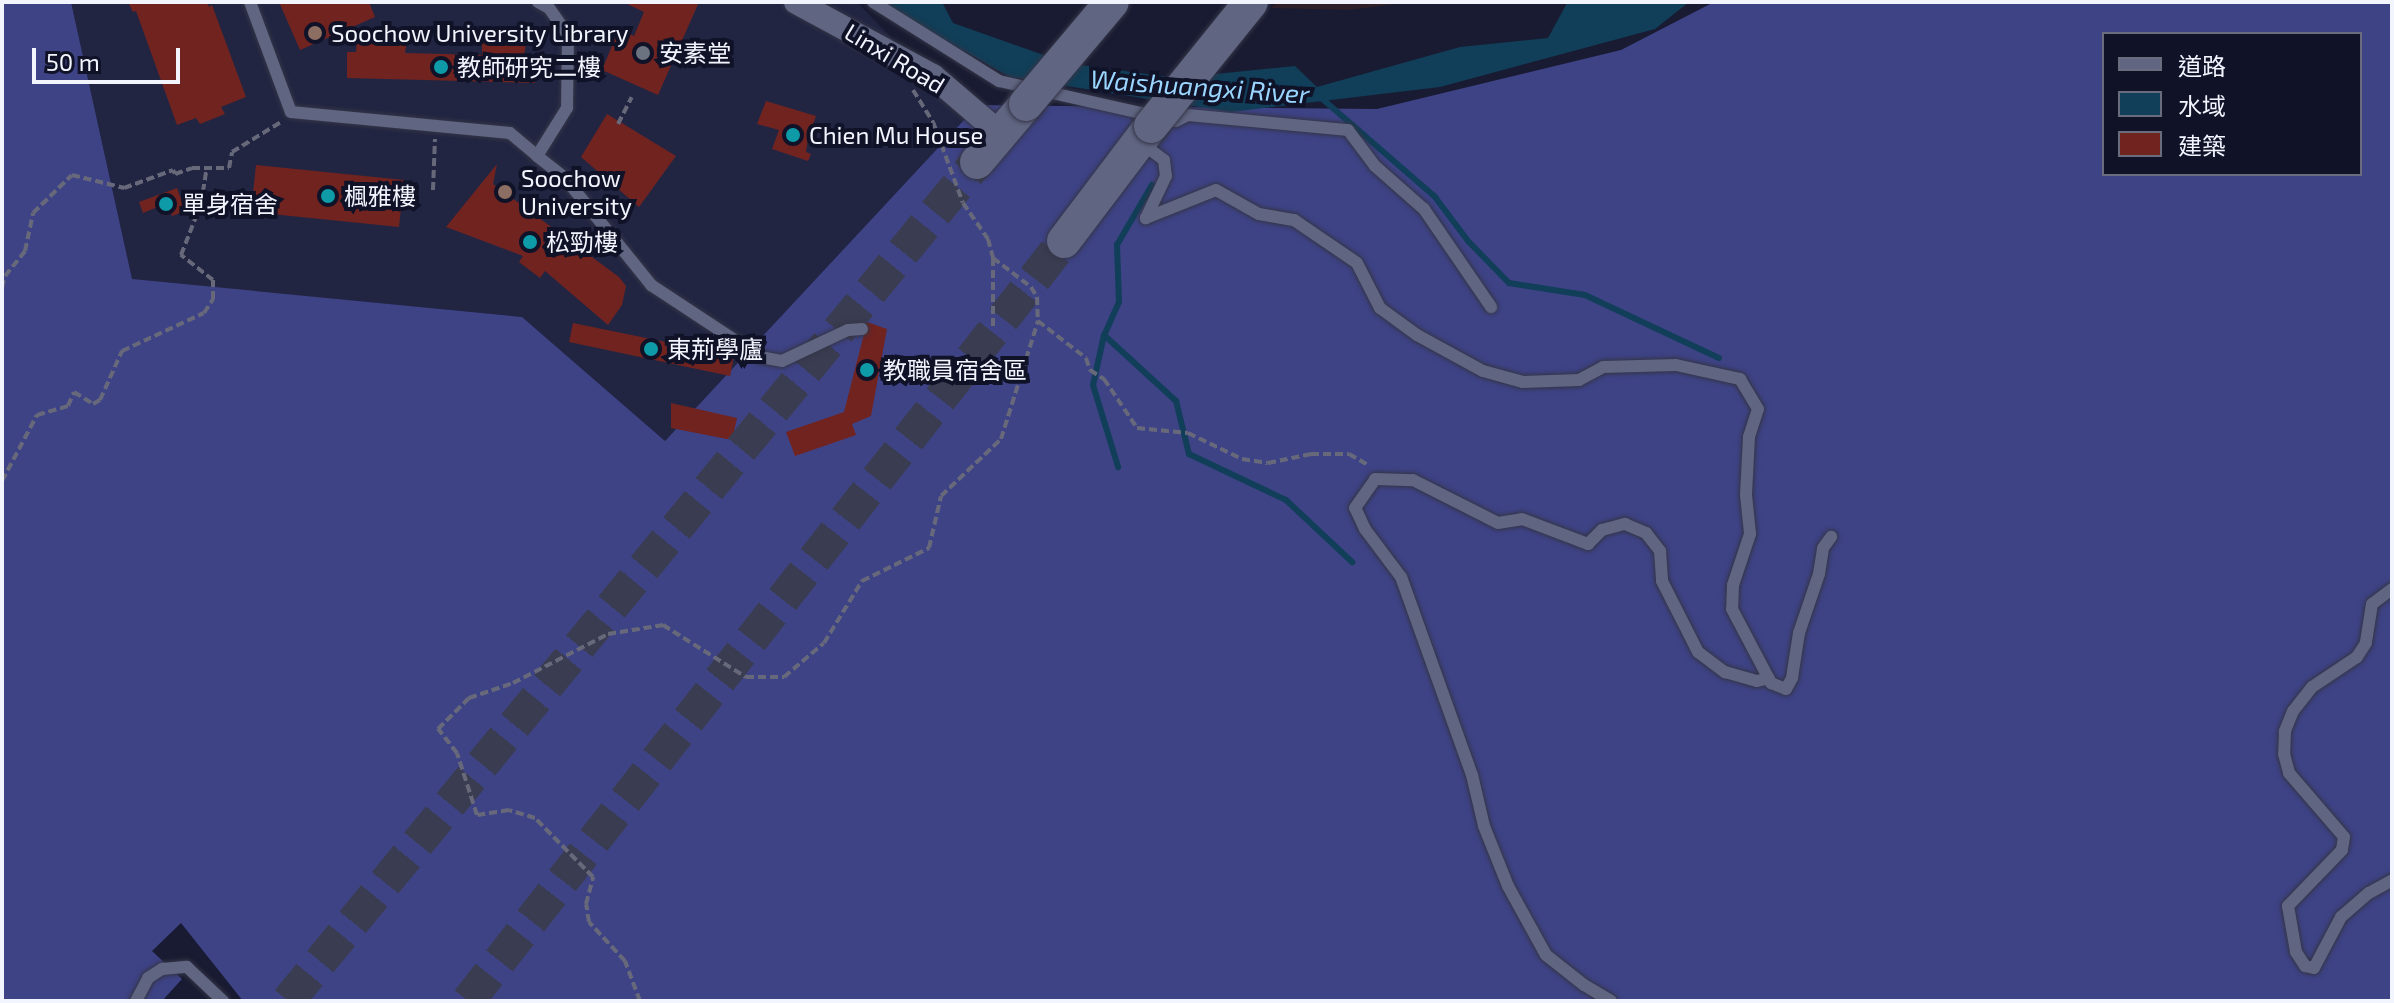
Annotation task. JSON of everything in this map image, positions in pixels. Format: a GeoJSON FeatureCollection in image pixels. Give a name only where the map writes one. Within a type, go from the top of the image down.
{"type":"FeatureCollection","features":[{"type":"Feature","properties":{"kind":"main road"},"geometry":{"type":"LineString","coordinates":[[977,162],[1112,2]]}},
{"type":"Feature","properties":{"kind":"main road"},"geometry":{"type":"LineString","coordinates":[[1064,241],[1152,138],[1251,2]]}},
{"type":"Feature","properties":{"kind":"street","name":"Linxi Road"},"geometry":{"type":"LineString","coordinates":[[805,4],[933,76],[988,123]]}},
{"type":"Feature","properties":{"kind":"lane"},"geometry":{"type":"LineString","coordinates":[[250,2],[291,112],[510,133],[564,177],[651,285],[760,357],[782,361],[848,330],[862,329]]}},
{"type":"Feature","properties":{"kind":"lane"},"geometry":{"type":"LineString","coordinates":[[537,156],[567,108],[568,35],[549,8],[538,2]]}},
{"type":"Feature","properties":{"kind":"lane"},"geometry":{"type":"LineString","coordinates":[[873,2],[999,81],[1176,121],[1188,115],[1348,130],[1375,166],[1424,209],[1491,307]]}},
{"type":"Feature","properties":{"kind":"lane"},"geometry":{"type":"LineString","coordinates":[[1152,138],[1164,160],[1166,176],[1146,218],[1216,190],[1259,214],[1294,220],[1357,263],[1380,308],[1417,335],[1483,371],[1523,382],[1579,380],[1603,367],[1676,365],[1740,379],[1758,409],[1749,437],[1746,495],[1750,534],[1733,585],[1732,609],[1771,683],[1786,689],[1792,678],[1799,633],[1819,574],[1823,548],[1831,537]]}},
{"type":"Feature","properties":{"kind":"lane"},"geometry":{"type":"LineString","coordinates":[[1611,1001],[1584,985],[1546,955],[1508,886],[1484,826],[1472,775],[1401,577],[1365,529],[1355,508],[1375,479],[1413,480],[1498,523],[1522,519],[1588,544],[1602,530],[1625,524],[1646,533],[1660,551],[1662,581],[1698,652],[1725,672],[1757,681],[1769,678]]}},
{"type":"Feature","properties":{"kind":"lane"},"geometry":{"type":"LineString","coordinates":[[2392,589],[2372,604],[2366,643],[2357,657],[2312,687],[2293,711],[2285,731],[2284,754],[2289,773],[2344,837],[2342,850],[2288,906],[2296,952],[2305,966],[2314,968],[2341,917],[2369,893],[2392,880]]}},
{"type":"Feature","properties":{"kind":"lane"},"geometry":{"type":"LineString","coordinates":[[136,1001],[148,978],[162,969],[187,967],[223,1001]]}},
{"type":"Feature","properties":{"kind":"path"},"geometry":{"type":"LineString","coordinates":[[911,86],[933,122],[963,203],[988,239],[993,258],[993,326]]}},
{"type":"Feature","properties":{"kind":"path"},"geometry":{"type":"LineString","coordinates":[[618,124],[632,97]]}},
{"type":"Feature","properties":{"kind":"path"},"geometry":{"type":"LineString","coordinates":[[2,288],[5,276],[25,251],[33,213],[72,175],[124,188],[173,170],[175,174],[207,167],[229,168],[232,152],[291,112]]}},
{"type":"Feature","properties":{"kind":"path"},"geometry":{"type":"LineString","coordinates":[[433,190],[436,124]]}},
{"type":"Feature","properties":{"kind":"path"},"geometry":{"type":"LineString","coordinates":[[2,481],[37,415],[68,406],[74,392],[93,404],[100,400],[122,351],[204,313],[209,306],[213,299],[213,280],[181,255],[201,204],[207,167]]}},
{"type":"Feature","properties":{"kind":"path"},"geometry":{"type":"LineString","coordinates":[[640,1001],[625,961],[589,922],[586,904],[593,877],[535,818],[509,810],[477,815],[457,753],[438,729],[469,698],[513,683],[608,634],[663,625],[746,677],[784,677],[824,643],[862,581],[929,548],[941,496],[1001,439],[1038,321],[1037,297],[1031,287],[993,258]]}},
{"type":"Feature","properties":{"kind":"path"},"geometry":{"type":"LineString","coordinates":[[1038,321],[1086,358],[1090,370],[1104,379],[1137,428],[1188,433],[1242,459],[1268,463],[1321,453],[1349,454],[1370,467],[1375,479]]}},
{"type":"Feature","properties":{"kind":"shaded area"},"geometry":{"type":"Polygon","coordinates":[[[2,2],[71,2],[132,279],[522,317],[665,441],[978,105],[1377,109],[1621,50],[1714,2],[2392,2],[2392,1001],[243,1001],[181,923],[152,951],[182,979],[162,1001],[2,1001],[2,2]]]}},
{"type":"Feature","properties":{"kind":"shaded area","name":"Soochow University"},"geometry":{"type":"Polygon","coordinates":[[[71,2],[857,2],[920,68],[978,105],[665,441],[522,317],[132,280],[71,2]]]}},
{"type":"Feature","properties":{"kind":"shaded area"},"geometry":{"type":"Polygon","coordinates":[[[1276,2],[1411,2],[1349,10],[1271,8],[1276,2]]]}},
{"type":"Feature","properties":{"kind":"water","name":"Waishuangxi River"},"geometry":{"type":"Polygon","coordinates":[[[878,2],[942,2],[953,23],[1066,63],[1176,78],[1295,66],[1317,87],[1460,47],[1548,38],[1567,3],[1689,2],[1655,29],[1440,87],[1231,112],[1010,77],[878,2]]]}},
{"type":"Feature","properties":{"kind":"building"},"geometry":{"type":"Polygon","coordinates":[[[128,2],[207,2],[209,7],[212,5],[246,97],[221,107],[225,114],[200,124],[196,118],[177,125],[136,11],[133,12],[128,2]]]}},
{"type":"Feature","properties":{"kind":"building","name":"Soochow University Library"},"geometry":{"type":"Polygon","coordinates":[[[279,2],[369,2],[375,17],[300,50],[279,2]]]}},
{"type":"Feature","properties":{"kind":"building","name":"安素堂"},"geometry":{"type":"Polygon","coordinates":[[[623,2],[699,2],[658,95],[602,70],[619,29],[634,36],[644,12],[623,2]]]}},
{"type":"Feature","properties":{"kind":"building","name":"教師研究二樓"},"geometry":{"type":"Polygon","coordinates":[[[357,39],[407,41],[405,53],[482,55],[482,42],[526,43],[524,56],[535,56],[535,83],[347,78],[347,52],[356,52],[357,39]]]}},
{"type":"Feature","properties":{"kind":"building","name":"Chien Mu House"},"geometry":{"type":"Polygon","coordinates":[[[766,101],[816,116],[808,139],[806,152],[811,154],[808,161],[772,149],[779,130],[757,124],[766,101]]]}},
{"type":"Feature","properties":{"kind":"building"},"geometry":{"type":"Polygon","coordinates":[[[607,114],[676,156],[639,207],[581,157],[607,114]]]}},
{"type":"Feature","properties":{"kind":"building","name":"松勁樓"},"geometry":{"type":"Polygon","coordinates":[[[497,164],[493,184],[619,277],[626,286],[622,305],[608,325],[545,271],[540,278],[519,262],[523,256],[446,227],[497,164]]]}},
{"type":"Feature","properties":{"kind":"building","name":"楓雅樓"},"geometry":{"type":"Polygon","coordinates":[[[256,165],[404,180],[399,227],[251,212],[256,165]]]}},
{"type":"Feature","properties":{"kind":"building","name":"單身宿舍"},"geometry":{"type":"Polygon","coordinates":[[[177,188],[181,199],[189,196],[194,208],[172,216],[170,212],[163,215],[160,206],[143,213],[139,202],[177,188]]]}},
{"type":"Feature","properties":{"kind":"building","name":"教職員宿舍區"},"geometry":{"type":"Polygon","coordinates":[[[867,322],[887,329],[871,416],[852,424],[856,435],[795,456],[786,432],[844,412],[867,322]]]}},
{"type":"Feature","properties":{"kind":"building","name":"東荊學廬"},"geometry":{"type":"Polygon","coordinates":[[[573,323],[734,356],[730,376],[569,342],[573,323]]]}},
{"type":"Feature","properties":{"kind":"building","name":"東荊學廬"},"geometry":{"type":"Polygon","coordinates":[[[671,403],[737,418],[732,440],[671,428],[671,403]]]}},
{"type":"Feature","properties":{"kind":"waterway","name":"Waishuangxi River"},"geometry":{"type":"LineString","coordinates":[[1319,96],[1435,197],[1468,241],[1509,283],[1585,295],[1719,358]]}},
{"type":"Feature","properties":{"kind":"waterway"},"geometry":{"type":"LineString","coordinates":[[1152,185],[1117,245],[1119,302],[1104,335],[1176,401],[1189,454],[1286,500],[1352,562]]}},
{"type":"Feature","properties":{"kind":"waterway"},"geometry":{"type":"LineString","coordinates":[[1104,335],[1093,385],[1118,467]]}},
{"type":"Feature","properties":{"kind":"tunnel"},"geometry":{"type":"LineString","coordinates":[[288,1001],[977,162]]}},
{"type":"Feature","properties":{"kind":"tunnel"},"geometry":{"type":"LineString","coordinates":[[468,1001],[1064,241]]}},
{"type":"Feature","properties":{"kind":"place","name":"Soochow University Library"},"geometry":{"type":"Point","coordinates":[315,33]}},
{"type":"Feature","properties":{"kind":"place","name":"安素堂"},"geometry":{"type":"Point","coordinates":[643,53]}},
{"type":"Feature","properties":{"kind":"place","name":"教師研究二樓"},"geometry":{"type":"Point","coordinates":[441,67]}},
{"type":"Feature","properties":{"kind":"place","name":"Chien Mu House"},"geometry":{"type":"Point","coordinates":[793,135]}},
{"type":"Feature","properties":{"kind":"place","name":"Soochow University"},"geometry":{"type":"Point","coordinates":[505,192]}},
{"type":"Feature","properties":{"kind":"place","name":"楓雅樓"},"geometry":{"type":"Point","coordinates":[328,196]}},
{"type":"Feature","properties":{"kind":"place","name":"單身宿舍"},"geometry":{"type":"Point","coordinates":[166,204]}},
{"type":"Feature","properties":{"kind":"place","name":"松勁樓"},"geometry":{"type":"Point","coordinates":[530,242]}},
{"type":"Feature","properties":{"kind":"place","name":"東荊學廬"},"geometry":{"type":"Point","coordinates":[651,349]}},
{"type":"Feature","properties":{"kind":"place","name":"教職員宿舍區"},"geometry":{"type":"Point","coordinates":[867,370]}}]}
